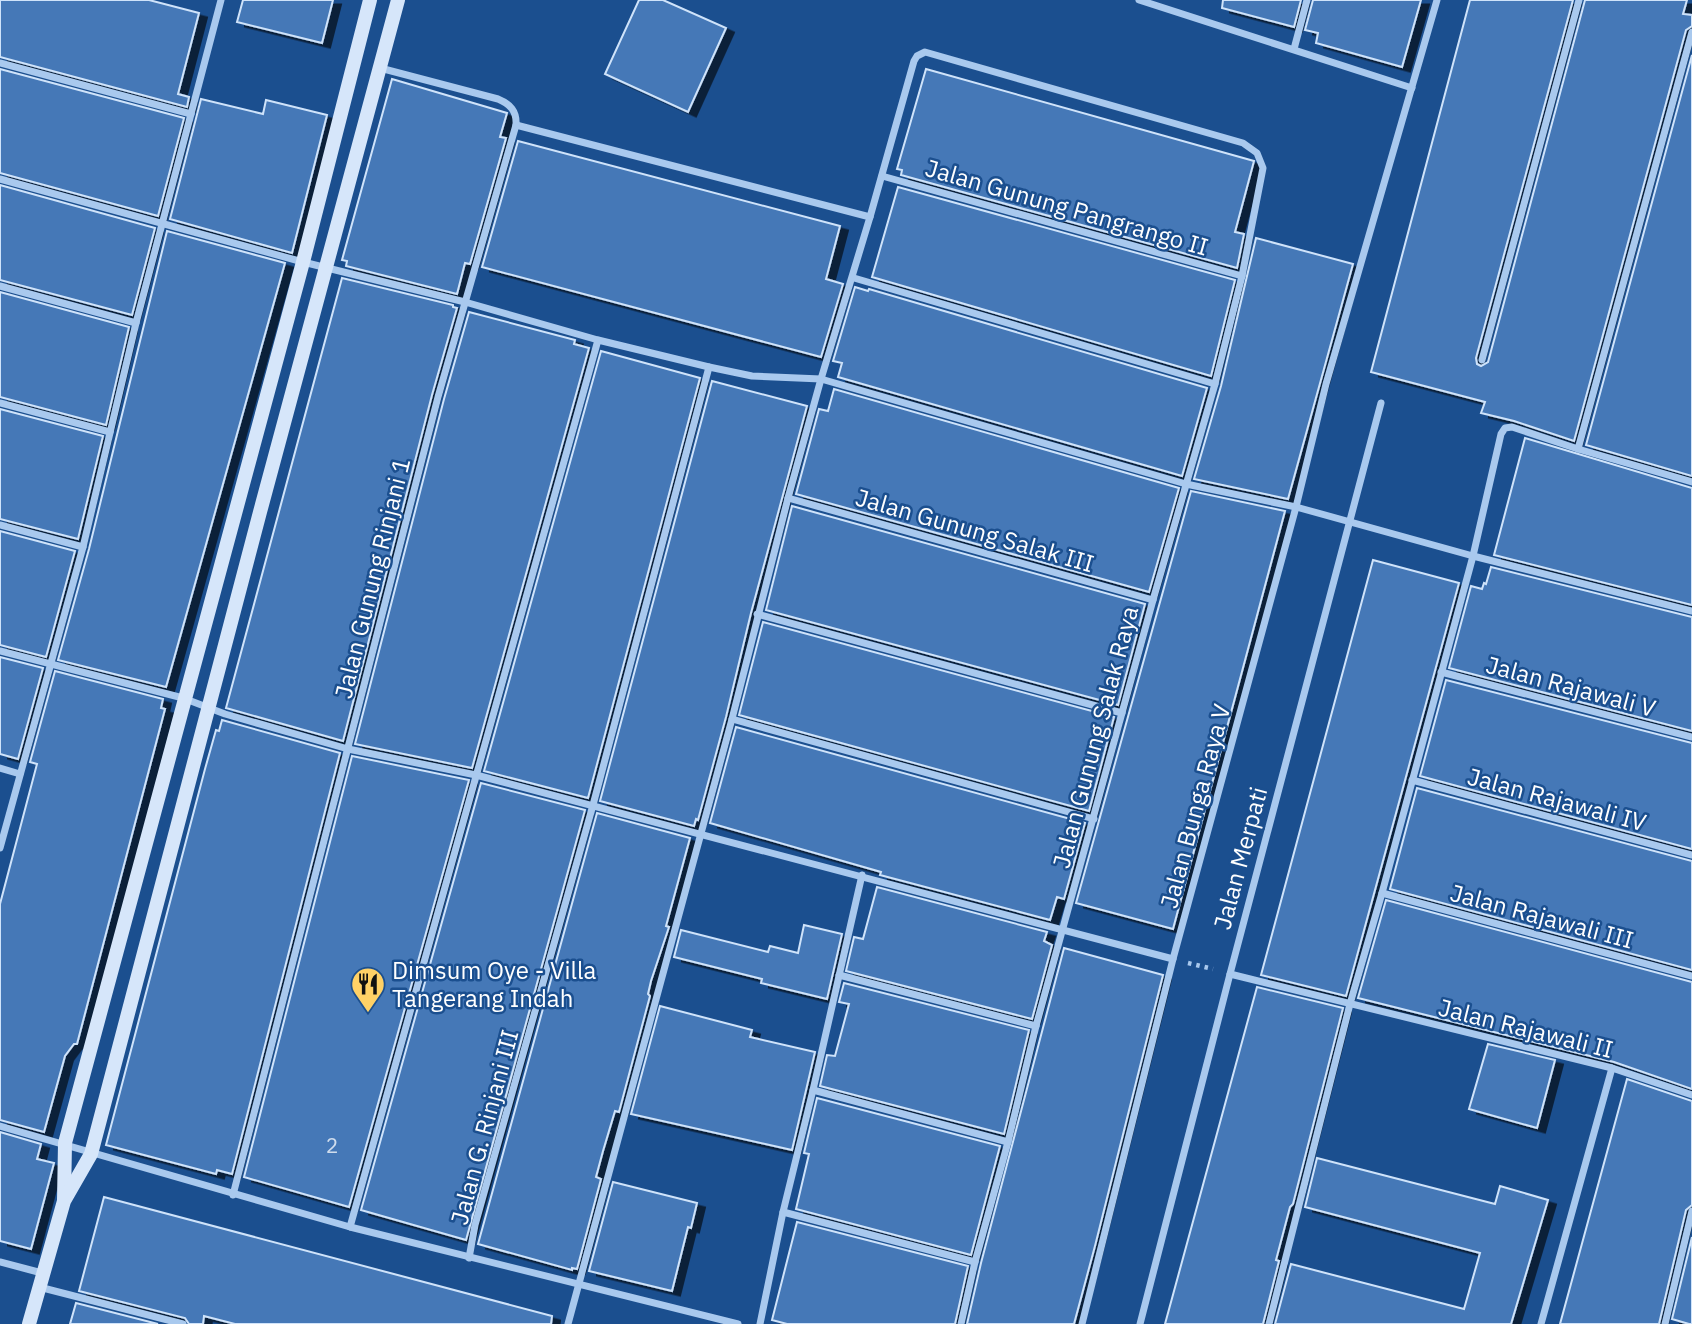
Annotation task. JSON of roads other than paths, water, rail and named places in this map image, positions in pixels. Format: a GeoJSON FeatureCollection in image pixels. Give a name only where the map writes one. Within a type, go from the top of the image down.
{"type":"FeatureCollection","features":[{"type":"Feature","properties":{"kind":"main road"},"geometry":{"type":"LineString","coordinates":[[64,1201],[65,1143],[183,698],[303,262],[370,0]]}},
{"type":"Feature","properties":{"kind":"main road"},"geometry":{"type":"LineString","coordinates":[[29,1324],[64,1201],[91,1153],[398,0]]}},
{"type":"Feature","properties":{"kind":"street"},"geometry":{"type":"LineString","coordinates":[[0,848],[83,547],[136,323],[221,0]]}},
{"type":"Feature","properties":{"kind":"street"},"geometry":{"type":"LineString","coordinates":[[1139,0],[1412,88]]}},
{"type":"Feature","properties":{"kind":"street"},"geometry":{"type":"LineString","coordinates":[[1176,10],[1179,0]]}},
{"type":"Feature","properties":{"kind":"street"},"geometry":{"type":"LineString","coordinates":[[1294,49],[1307,0]]}},
{"type":"Feature","properties":{"kind":"street","name":"Jalan Bunga Raya V"},"geometry":{"type":"LineString","coordinates":[[1082,1324],[1173,959],[1296,507],[1326,384],[1437,0]]}},
{"type":"Feature","properties":{"kind":"street"},"geometry":{"type":"LineString","coordinates":[[1482,360],[1579,0]]}},
{"type":"Feature","properties":{"kind":"street"},"geometry":{"type":"LineString","coordinates":[[1577,449],[1692,32]]}},
{"type":"Feature","properties":{"kind":"street","name":"Jalan Gunung Salak Raya"},"geometry":{"type":"LineString","coordinates":[[882,176],[914,61],[925,52],[1243,143],[1250,146],[1261,160],[1262,177],[1242,276],[1215,384],[1036,1026],[961,1324]]}},
{"type":"Feature","properties":{"kind":"street"},"geometry":{"type":"LineString","coordinates":[[0,63],[191,114]]}},
{"type":"Feature","properties":{"kind":"street"},"geometry":{"type":"LineString","coordinates":[[380,67],[498,99],[511,106],[515,112],[516,125],[870,218]]}},
{"type":"Feature","properties":{"kind":"street","name":"Jalan Gunung Rinjani 1"},"geometry":{"type":"LineString","coordinates":[[233,1195],[438,397],[516,125]]}},
{"type":"Feature","properties":{"kind":"street"},"geometry":{"type":"LineString","coordinates":[[568,1324],[733,719],[788,498],[882,176]]}},
{"type":"Feature","properties":{"kind":"street","name":"Jalan Gunung Pangrango II"},"geometry":{"type":"LineString","coordinates":[[882,176],[1242,276]]}},
{"type":"Feature","properties":{"kind":"street"},"geometry":{"type":"LineString","coordinates":[[0,179],[303,262],[465,302],[598,340],[752,376],[821,379],[1186,484],[1296,507],[1473,556],[1692,611]]}},
{"type":"Feature","properties":{"kind":"street"},"geometry":{"type":"LineString","coordinates":[[853,278],[1215,384]]}},
{"type":"Feature","properties":{"kind":"street"},"geometry":{"type":"LineString","coordinates":[[0,286],[136,323]]}},
{"type":"Feature","properties":{"kind":"street"},"geometry":{"type":"LineString","coordinates":[[350,1227],[598,340]]}},
{"type":"Feature","properties":{"kind":"street","name":"Jalan G. Rinjani III"},"geometry":{"type":"LineString","coordinates":[[469,1258],[475,1225],[593,805],[709,367]]}},
{"type":"Feature","properties":{"kind":"street"},"geometry":{"type":"LineString","coordinates":[[0,403],[110,432]]}},
{"type":"Feature","properties":{"kind":"street","name":"Jalan Merpati"},"geometry":{"type":"LineString","coordinates":[[1140,1324],[1381,403]]}},
{"type":"Feature","properties":{"kind":"street"},"geometry":{"type":"LineString","coordinates":[[1269,1324],[1350,1004],[1473,556],[1501,434],[1505,428],[1512,427],[1577,449],[1692,480]]}},
{"type":"Feature","properties":{"kind":"street","name":"Jalan Gunung Salak III"},"geometry":{"type":"LineString","coordinates":[[788,498],[1153,600]]}},
{"type":"Feature","properties":{"kind":"street"},"geometry":{"type":"LineString","coordinates":[[0,525],[83,547]]}},
{"type":"Feature","properties":{"kind":"street"},"geometry":{"type":"LineString","coordinates":[[757,614],[1122,713]]}},
{"type":"Feature","properties":{"kind":"street"},"geometry":{"type":"LineString","coordinates":[[0,651],[183,698],[209,709],[348,749],[476,775],[1173,959]]}},
{"type":"Feature","properties":{"kind":"street","name":"Jalan Rajawali V"},"geometry":{"type":"LineString","coordinates":[[1441,672],[1692,737]]}},
{"type":"Feature","properties":{"kind":"street"},"geometry":{"type":"LineString","coordinates":[[733,719],[1094,819]]}},
{"type":"Feature","properties":{"kind":"street"},"geometry":{"type":"LineString","coordinates":[[0,768],[20,774]]}},
{"type":"Feature","properties":{"kind":"street","name":"Jalan Rajawali IV"},"geometry":{"type":"LineString","coordinates":[[1412,780],[1692,855]]}},
{"type":"Feature","properties":{"kind":"street"},"geometry":{"type":"LineString","coordinates":[[760,1324],[783,1212],[862,875]]}},
{"type":"Feature","properties":{"kind":"street","name":"Jalan Rajawali III"},"geometry":{"type":"LineString","coordinates":[[1382,892],[1692,976]]}},
{"type":"Feature","properties":{"kind":"street","name":"Jalan Rajawali II"},"geometry":{"type":"LineString","coordinates":[[1230,974],[1612,1068],[1692,1095]]}},
{"type":"Feature","properties":{"kind":"street"},"geometry":{"type":"LineString","coordinates":[[839,975],[1036,1026]]}},
{"type":"Feature","properties":{"kind":"street"},"geometry":{"type":"LineString","coordinates":[[1541,1324],[1612,1068]]}},
{"type":"Feature","properties":{"kind":"street"},"geometry":{"type":"LineString","coordinates":[[813,1090],[1008,1142]]}},
{"type":"Feature","properties":{"kind":"street"},"geometry":{"type":"LineString","coordinates":[[0,1126],[350,1227],[737,1324]]}},
{"type":"Feature","properties":{"kind":"street"},"geometry":{"type":"LineString","coordinates":[[783,1212],[975,1262]]}},
{"type":"Feature","properties":{"kind":"street"},"geometry":{"type":"LineString","coordinates":[[1665,1324],[1692,1213]]}},
{"type":"Feature","properties":{"kind":"street"},"geometry":{"type":"LineString","coordinates":[[0,1262],[41,1280],[181,1324]]}},
{"type":"Feature","properties":{"kind":"place","name":"Dimsum Oye - Villa Tangerang Indah"},"geometry":{"type":"Point","coordinates":[368,1014]}}]}
